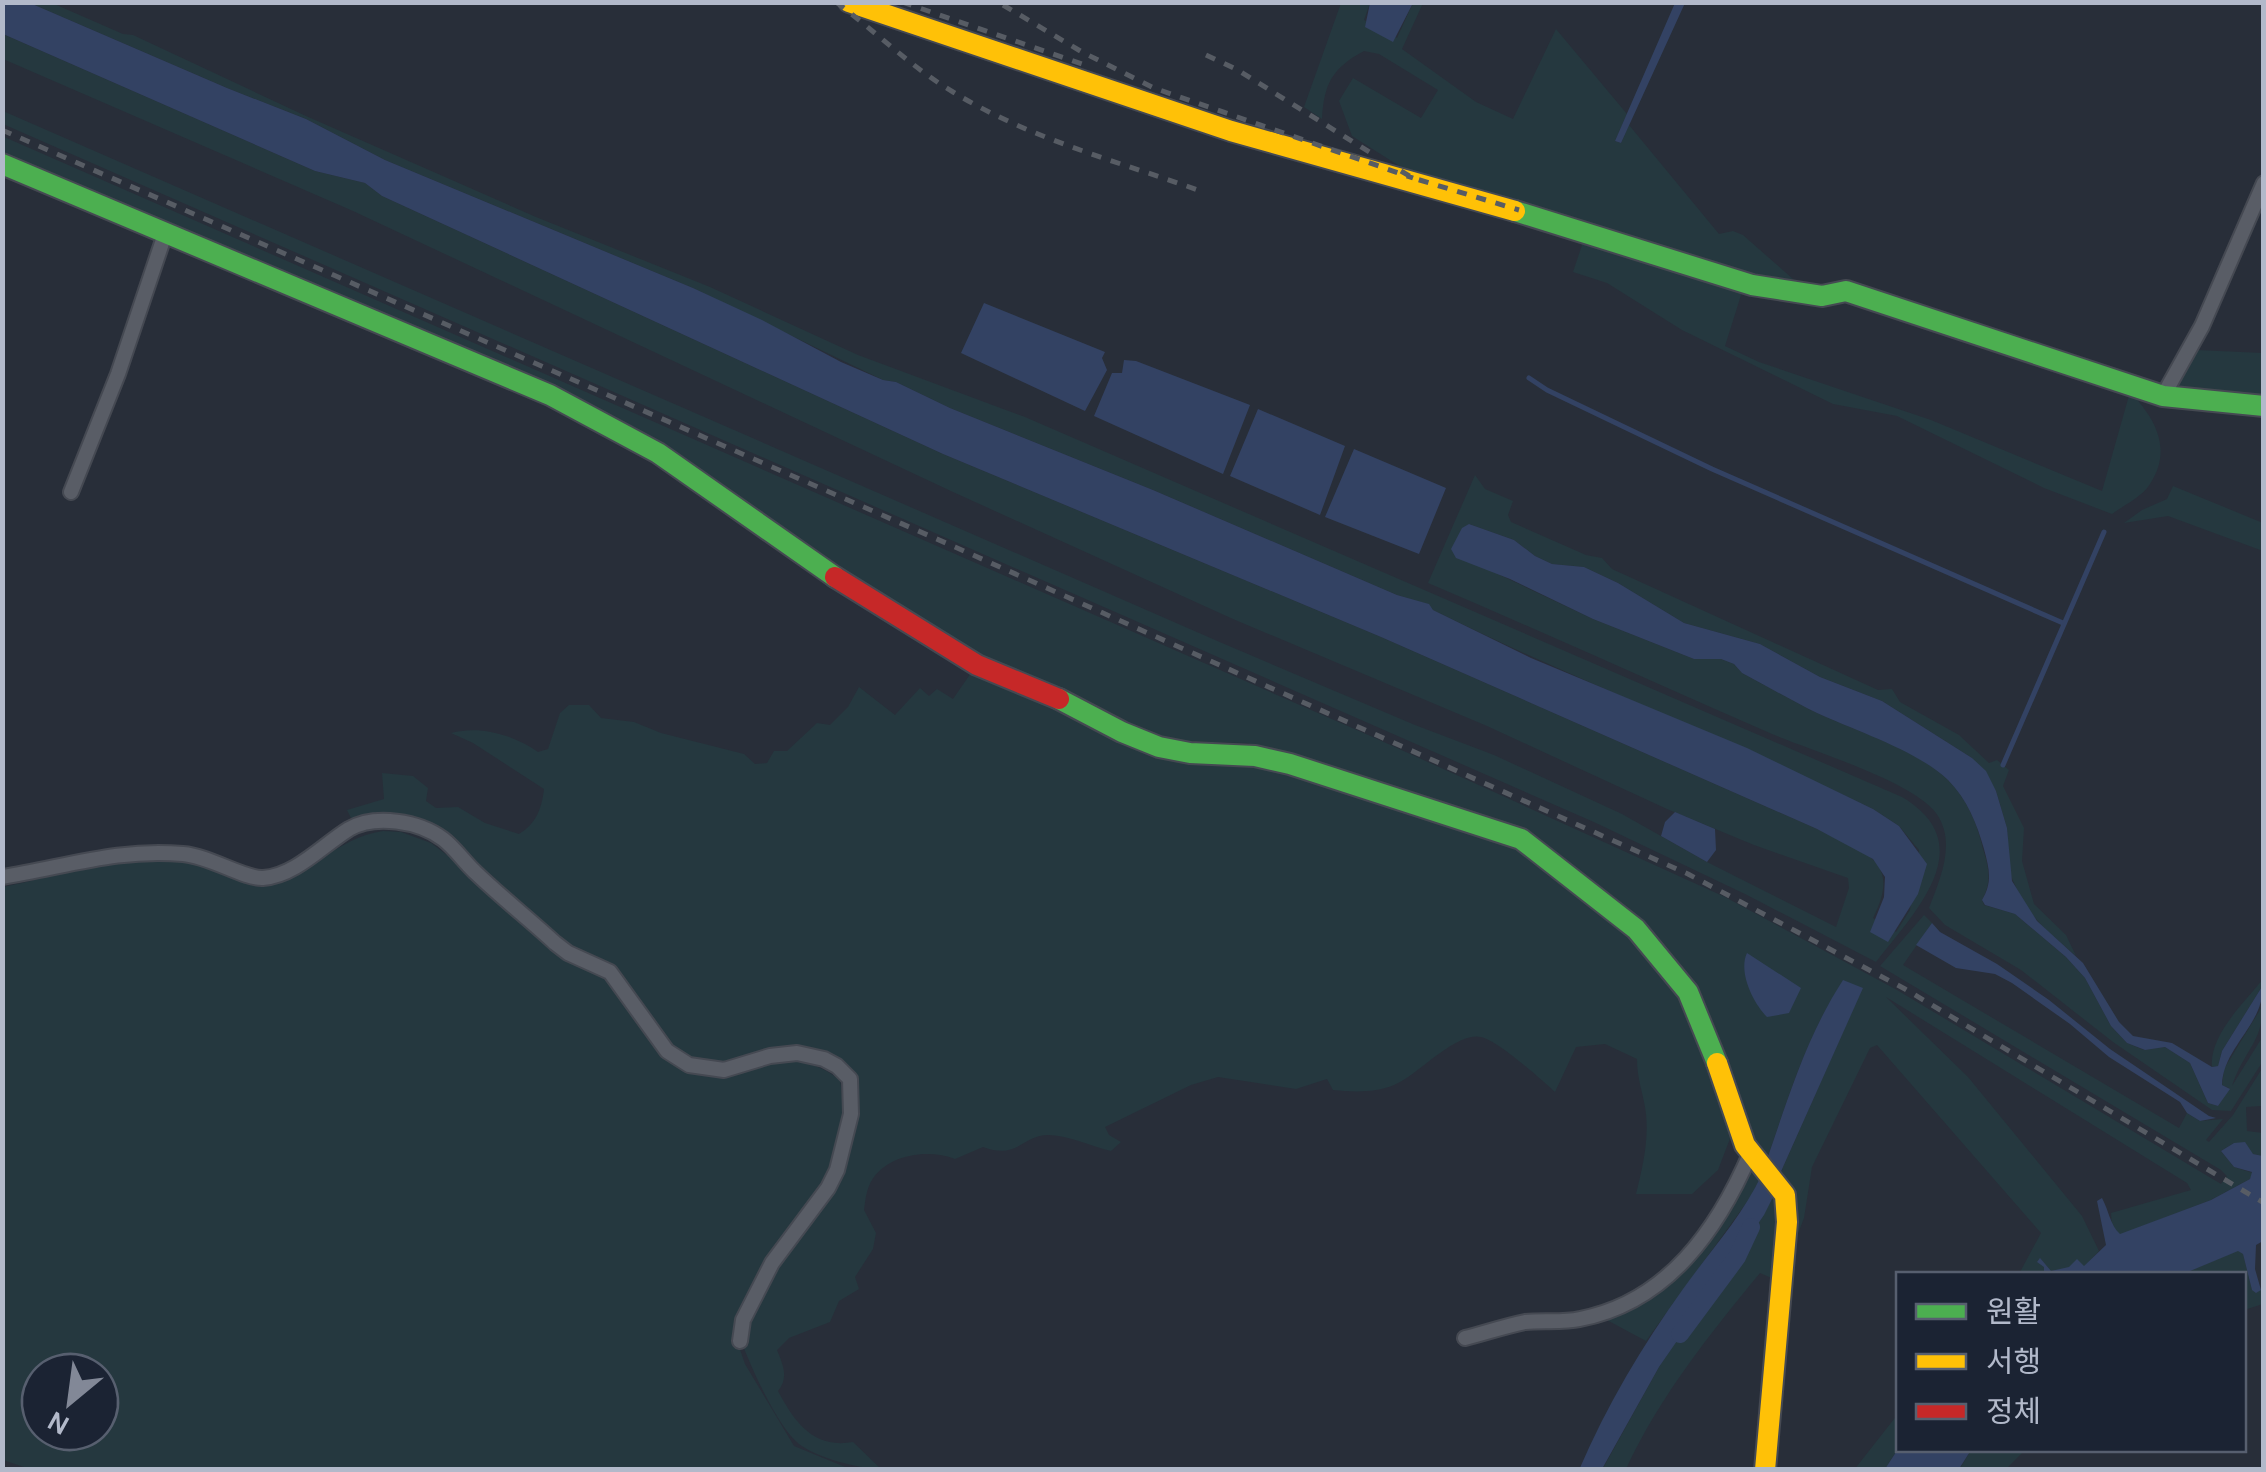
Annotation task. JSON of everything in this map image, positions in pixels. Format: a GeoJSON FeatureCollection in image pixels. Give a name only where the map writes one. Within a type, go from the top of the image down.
{"type":"FeatureCollection","features":[{"type":"Feature","properties":{"kind":"main road"},"geometry":{"type":"LineString","coordinates":[[848,2],[1286,148],[1572,227],[1734,280],[1817,296],[1835,296],[1846,291],[2163,396],[2264,406]]}},
{"type":"Feature","properties":{"kind":"main road"},"geometry":{"type":"LineString","coordinates":[[2,164],[550,395],[605,423],[700,481],[819,568],[878,600],[956,653],[1048,693],[1122,732],[1159,747],[1190,753],[1256,756],[1290,764],[1521,839],[1614,910],[1672,970],[1688,992],[1738,1128],[1785,1196],[1787,1222],[1765,1470]]}},
{"type":"Feature","properties":{"kind":"street"},"geometry":{"type":"LineString","coordinates":[[2163,396],[2202,326],[2264,183]]}},
{"type":"Feature","properties":{"kind":"street"},"geometry":{"type":"LineString","coordinates":[[70,492],[118,374],[166,231]]}},
{"type":"Feature","properties":{"kind":"street"},"geometry":{"type":"LineString","coordinates":[[2,877],[147,851],[201,856],[262,878],[294,866],[364,822],[408,825],[442,838],[555,943],[610,972],[676,1059],[704,1069],[724,1070],[770,1056],[797,1053],[838,1066],[850,1079],[853,1095],[837,1170],[766,1273],[743,1320],[740,1341]]}},
{"type":"Feature","properties":{"kind":"street"},"geometry":{"type":"LineString","coordinates":[[1465,1338],[1524,1322],[1578,1320],[1609,1311],[1640,1294],[1699,1247],[1757,1160]]}},
{"type":"Feature","properties":{"kind":"shaded area"},"geometry":{"type":"Polygon","coordinates":[[[30,3],[52,3],[133,35],[536,217],[710,287],[858,355],[1025,417],[1902,797],[1926,816],[1937,836],[1939,857],[1934,879],[1876,962],[1596,823],[3,124],[3,111],[1222,643],[1494,755],[1622,814],[1836,927],[1849,888],[1848,878],[1667,809],[1487,726],[1233,619],[353,211],[3,59],[3,34],[315,171],[365,183],[382,196],[943,454],[1381,637],[1817,829],[1863,852],[1881,870],[1881,898],[1873,918],[1896,932],[1910,910],[1919,850],[1899,826],[1873,809],[1487,636],[1428,604],[1397,595],[896,382],[883,380],[693,288],[385,160],[306,119],[30,3]]]}},
{"type":"Feature","properties":{"kind":"shaded area"},"geometry":{"type":"Polygon","coordinates":[[[1341,3],[1370,3],[1364,20],[1397,38],[1413,3],[1423,3],[1402,49],[1476,102],[1513,119],[1556,29],[1627,114],[1615,141],[1621,143],[1629,125],[1719,234],[1733,231],[1743,235],[1802,287],[1735,274],[1412,174],[1352,136],[1339,101],[1353,78],[1421,118],[1438,90],[1379,54],[1364,51],[1337,71],[1325,96],[1322,119],[1304,107],[1341,3]]]}},
{"type":"Feature","properties":{"kind":"shaded area"},"geometry":{"type":"Polygon","coordinates":[[[2,136],[1375,738],[1725,897],[1897,990],[2221,1184],[2227,1176],[2221,1170],[1880,966],[1924,915],[1932,923],[1903,965],[2179,1128],[2187,1113],[2200,1121],[2223,1119],[2206,1140],[2209,1142],[2233,1115],[2263,1067],[2261,1106],[2246,1107],[2247,1131],[2263,1133],[2263,1156],[2234,1143],[2221,1151],[2234,1167],[2253,1173],[2250,1179],[2211,1200],[2120,1235],[2112,1226],[2111,1213],[2191,1190],[2187,1183],[1886,997],[1968,1077],[2082,1216],[2099,1251],[2084,1267],[2050,1271],[2044,1267],[2044,1272],[2020,1272],[2041,1233],[1877,1045],[1870,1048],[1812,1167],[1804,1218],[1794,1244],[1779,1176],[1862,989],[1843,981],[1830,1002],[1799,1069],[1766,1162],[1755,1147],[1703,1005],[1549,850],[1294,756],[1247,743],[1178,741],[1142,732],[1005,671],[819,560],[638,433],[3,154],[2,136]]]}},
{"type":"Feature","properties":{"kind":"shaded area"},"geometry":{"type":"Polygon","coordinates":[[[1585,236],[1742,292],[1725,346],[1759,362],[1931,420],[2102,491],[2130,392],[2147,412],[2158,435],[2157,471],[2142,493],[2112,514],[2044,488],[1897,416],[1833,404],[1682,330],[1607,283],[1573,272],[1585,236]]]}},
{"type":"Feature","properties":{"kind":"shaded area"},"geometry":{"type":"Polygon","coordinates":[[[2196,350],[2263,353],[2263,399],[2174,393],[2196,350]]]}},
{"type":"Feature","properties":{"kind":"shaded area"},"geometry":{"type":"Polygon","coordinates":[[[1475,475],[1485,489],[1513,501],[1508,515],[1511,522],[1586,555],[1602,558],[1612,569],[1878,690],[1892,689],[1900,702],[1959,735],[1989,763],[1997,760],[2009,770],[2003,786],[2024,828],[2022,861],[2034,904],[2066,935],[2076,956],[2024,905],[2010,874],[2007,828],[1996,791],[1972,758],[1882,701],[1820,677],[1760,644],[1684,623],[1584,567],[1552,564],[1514,540],[1469,524],[1483,567],[1593,619],[1694,659],[1721,659],[1734,664],[1742,673],[1798,704],[1904,750],[1935,769],[1961,795],[1978,830],[1987,862],[1984,905],[2015,914],[2066,957],[2085,978],[2111,1026],[2127,1043],[2144,1050],[2165,1047],[2190,1063],[2208,1103],[2218,1106],[2229,1088],[2222,1085],[2224,1069],[2263,1005],[2260,1028],[2232,1086],[2263,1036],[2263,1061],[2231,1111],[2212,1110],[2113,1042],[2021,970],[1945,925],[1929,908],[1944,861],[1945,836],[1936,813],[1924,801],[1884,778],[1772,734],[1428,583],[1475,475]]]}},
{"type":"Feature","properties":{"kind":"shaded area"},"geometry":{"type":"Polygon","coordinates":[[[2173,486],[2263,523],[2263,551],[2168,516],[2124,523],[2167,499],[2173,486]]]}},
{"type":"Feature","properties":{"kind":"shaded area"},"geometry":{"type":"Polygon","coordinates":[[[973,670],[1068,713],[1490,832],[1621,919],[1677,984],[1734,1128],[1718,1170],[1692,1194],[1636,1194],[1647,1129],[1637,1059],[1605,1044],[1576,1047],[1555,1092],[1508,1052],[1481,1037],[1460,1041],[1403,1080],[1379,1089],[1333,1090],[1327,1079],[1296,1089],[1218,1077],[1191,1085],[1105,1127],[1109,1135],[1121,1142],[1111,1151],[1049,1135],[1005,1151],[983,1147],[955,1159],[932,1154],[906,1157],[884,1167],[868,1189],[864,1210],[876,1233],[873,1249],[855,1277],[859,1289],[839,1301],[830,1322],[789,1338],[777,1350],[784,1376],[778,1391],[799,1423],[827,1441],[853,1442],[881,1469],[839,1462],[799,1444],[774,1411],[741,1341],[762,1284],[829,1189],[852,1079],[811,1053],[737,1066],[677,1057],[624,984],[569,951],[428,830],[354,824],[347,810],[384,799],[382,773],[413,776],[428,788],[426,801],[436,808],[458,807],[485,823],[519,834],[537,815],[544,789],[451,733],[496,733],[538,752],[548,749],[560,713],[569,705],[589,705],[601,718],[634,722],[661,733],[744,754],[755,764],[767,763],[774,751],[787,751],[817,723],[830,725],[848,707],[859,687],[895,715],[920,688],[929,696],[937,689],[953,699],[973,670]]]}},
{"type":"Feature","properties":{"kind":"shaded area"},"geometry":{"type":"Polygon","coordinates":[[[383,831],[401,832],[431,843],[606,975],[687,1069],[788,1061],[825,1070],[840,1081],[843,1108],[836,1153],[816,1191],[762,1268],[734,1332],[745,1364],[794,1446],[850,1469],[33,1470],[3,1460],[3,887],[101,863],[161,857],[196,862],[264,884],[294,875],[350,842],[383,831]]]}},
{"type":"Feature","properties":{"kind":"shaded area"},"geometry":{"type":"Polygon","coordinates":[[[2263,979],[2222,1051],[2218,1066],[2212,1067],[2222,1031],[2263,979]]]}},
{"type":"Feature","properties":{"kind":"shaded area"},"geometry":{"type":"Polygon","coordinates":[[[1752,1161],[1762,1174],[1752,1195],[1646,1341],[1605,1319],[1625,1310],[1676,1274],[1752,1161]]]}},
{"type":"Feature","properties":{"kind":"shaded area"},"geometry":{"type":"Polygon","coordinates":[[[1775,1193],[1781,1208],[1774,1279],[1760,1273],[1722,1320],[1670,1391],[1626,1469],[1602,1470],[1659,1367],[1695,1312],[1712,1294],[1775,1193]]]}},
{"type":"Feature","properties":{"kind":"shaded area"},"geometry":{"type":"Polygon","coordinates":[[[2238,1250],[2243,1254],[2252,1290],[2261,1290],[2263,1282],[2263,1304],[2246,1309],[2246,1272],[2188,1272],[2238,1250]]]}},
{"type":"Feature","properties":{"kind":"shaded area"},"geometry":{"type":"Polygon","coordinates":[[[1896,1417],[1896,1452],[1885,1469],[1854,1470],[1896,1417]]]}},
{"type":"Feature","properties":{"kind":"shaded area"},"geometry":{"type":"Polygon","coordinates":[[[1970,1452],[2023,1452],[2006,1469],[1959,1470],[1970,1452]]]}},
{"type":"Feature","properties":{"kind":"water"},"geometry":{"type":"Polygon","coordinates":[[[2,3],[30,3],[306,119],[385,160],[693,288],[841,362],[1397,595],[1429,604],[1433,610],[1531,658],[1747,748],[1873,809],[1899,826],[1927,864],[1918,894],[1888,942],[1870,932],[1884,897],[1885,877],[1873,859],[1817,829],[1381,637],[943,454],[382,196],[365,183],[315,171],[3,34],[2,3]]]}},
{"type":"Feature","properties":{"kind":"water"},"geometry":{"type":"Polygon","coordinates":[[[1370,3],[1413,3],[1393,42],[1365,27],[1370,3]]]}},
{"type":"Feature","properties":{"kind":"water"},"geometry":{"type":"Polygon","coordinates":[[[1675,3],[1685,3],[1621,143],[1615,141],[1675,3]]]}},
{"type":"Feature","properties":{"kind":"water"},"geometry":{"type":"Polygon","coordinates":[[[984,303],[1105,352],[1102,358],[1107,370],[1085,411],[961,353],[984,303]]]}},
{"type":"Feature","properties":{"kind":"water"},"geometry":{"type":"Polygon","coordinates":[[[1124,360],[1136,361],[1250,405],[1223,474],[1094,416],[1112,373],[1122,373],[1124,360]]]}},
{"type":"Feature","properties":{"kind":"water"},"geometry":{"type":"Polygon","coordinates":[[[1258,409],[1345,446],[1320,515],[1230,476],[1258,409]]]}},
{"type":"Feature","properties":{"kind":"water"},"geometry":{"type":"Polygon","coordinates":[[[1354,449],[1446,488],[1419,554],[1325,517],[1354,449]]]}},
{"type":"Feature","properties":{"kind":"water"},"geometry":{"type":"Polygon","coordinates":[[[1469,524],[1514,540],[1552,564],[1584,567],[1684,623],[1760,644],[1820,677],[1882,701],[1972,758],[1986,771],[1996,791],[2007,828],[2012,881],[2037,921],[2083,963],[2119,1022],[2133,1036],[2172,1043],[2212,1067],[2218,1066],[2222,1051],[2263,985],[2257,1012],[2224,1071],[2222,1085],[2230,1089],[2218,1106],[2208,1103],[2190,1063],[2165,1047],[2145,1050],[2127,1043],[2111,1026],[2085,978],[2066,957],[2015,914],[1985,905],[1982,900],[1989,881],[1984,849],[1970,812],[1948,780],[1904,751],[1798,704],[1742,673],[1734,664],[1721,659],[1694,659],[1456,558],[1451,549],[1462,528],[1469,524]]]}},
{"type":"Feature","properties":{"kind":"water"},"geometry":{"type":"Polygon","coordinates":[[[1675,812],[1715,829],[1716,850],[1707,862],[1661,836],[1665,822],[1675,812]]]}},
{"type":"Feature","properties":{"kind":"water"},"geometry":{"type":"Polygon","coordinates":[[[1932,923],[1940,932],[1997,964],[2049,1000],[2110,1049],[2216,1118],[2200,1121],[2187,1113],[2180,1102],[2109,1057],[2012,983],[1995,974],[1956,968],[1916,945],[1932,923]]]}},
{"type":"Feature","properties":{"kind":"water"},"geometry":{"type":"Polygon","coordinates":[[[1747,953],[1801,988],[1789,1013],[1767,1017],[1762,1011],[1746,978],[1747,953]]]}},
{"type":"Feature","properties":{"kind":"water"},"geometry":{"type":"Polygon","coordinates":[[[1843,980],[1863,988],[1779,1176],[1766,1162],[1808,1046],[1843,980]]]}},
{"type":"Feature","properties":{"kind":"water"},"geometry":{"type":"Polygon","coordinates":[[[2245,1142],[2253,1154],[2263,1156],[2263,1241],[2256,1245],[2255,1269],[2261,1290],[2252,1290],[2243,1254],[2238,1251],[2188,1272],[2044,1272],[2037,1262],[2040,1258],[2051,1271],[2069,1267],[2077,1259],[2084,1266],[2106,1245],[2097,1201],[2102,1198],[2120,1234],[2211,1200],[2250,1179],[2252,1172],[2234,1167],[2221,1151],[2245,1142]]]}},
{"type":"Feature","properties":{"kind":"water"},"geometry":{"type":"Polygon","coordinates":[[[1762,1174],[1775,1193],[1764,1215],[1659,1367],[1602,1469],[1579,1470],[1639,1354],[1735,1219],[1762,1174]]]}},
{"type":"Feature","properties":{"kind":"water"},"geometry":{"type":"Polygon","coordinates":[[[1896,1452],[1970,1452],[1959,1469],[1885,1469],[1896,1452]]]}},
{"type":"Feature","properties":{"kind":"waterway"},"geometry":{"type":"LineString","coordinates":[[1529,378],[1712,469],[2063,623]]}},
{"type":"Feature","properties":{"kind":"waterway"},"geometry":{"type":"LineString","coordinates":[[2003,765],[2104,532]]}},
{"type":"Feature","properties":{"kind":"waterway"},"geometry":{"type":"LineString","coordinates":[[1680,1334],[1737,1257],[1751,1227]]}},
{"type":"Feature","properties":{"kind":"railway"},"geometry":{"type":"LineString","coordinates":[[836,2],[922,71],[982,108],[1073,147],[1198,190]]}},
{"type":"Feature","properties":{"kind":"railway"},"geometry":{"type":"LineString","coordinates":[[902,2],[1088,66]]}},
{"type":"Feature","properties":{"kind":"railway"},"geometry":{"type":"LineString","coordinates":[[1003,5],[1082,52],[1154,88],[1413,178]]}},
{"type":"Feature","properties":{"kind":"railway"},"geometry":{"type":"LineString","coordinates":[[1206,55],[1236,69],[1371,153]]}},
{"type":"Feature","properties":{"kind":"railway"},"geometry":{"type":"LineString","coordinates":[[2,130],[955,547],[1688,874],[1905,989],[2264,1203]]}},
{"type":"Feature","properties":{"kind":"railway"},"geometry":{"type":"LineString","coordinates":[[1401,171],[1519,210]]}},
{"type":"Feature","properties":{"kind":"traffic: fast"},"geometry":{"type":"LineString","coordinates":[[2,164],[550,395],[658,453],[835,577]]}},
{"type":"Feature","properties":{"kind":"traffic: fast"},"geometry":{"type":"LineString","coordinates":[[1515,211],[1752,285],[1822,296],[1846,291],[2163,396],[2264,406]]}},
{"type":"Feature","properties":{"kind":"traffic: fast"},"geometry":{"type":"LineString","coordinates":[[1059,699],[1159,747],[1190,753],[1255,756],[1290,764],[1521,839],[1636,929],[1688,992],[1717,1063]]}},
{"type":"Feature","properties":{"kind":"traffic: slow"},"geometry":{"type":"LineString","coordinates":[[849,2],[1231,131],[1515,211]]}},
{"type":"Feature","properties":{"kind":"traffic: slow"},"geometry":{"type":"LineString","coordinates":[[1717,1063],[1745,1145],[1785,1195],[1787,1222],[1765,1470]]}},
{"type":"Feature","properties":{"kind":"traffic: jam"},"geometry":{"type":"LineString","coordinates":[[835,577],[977,665],[1059,699]]}}]}
